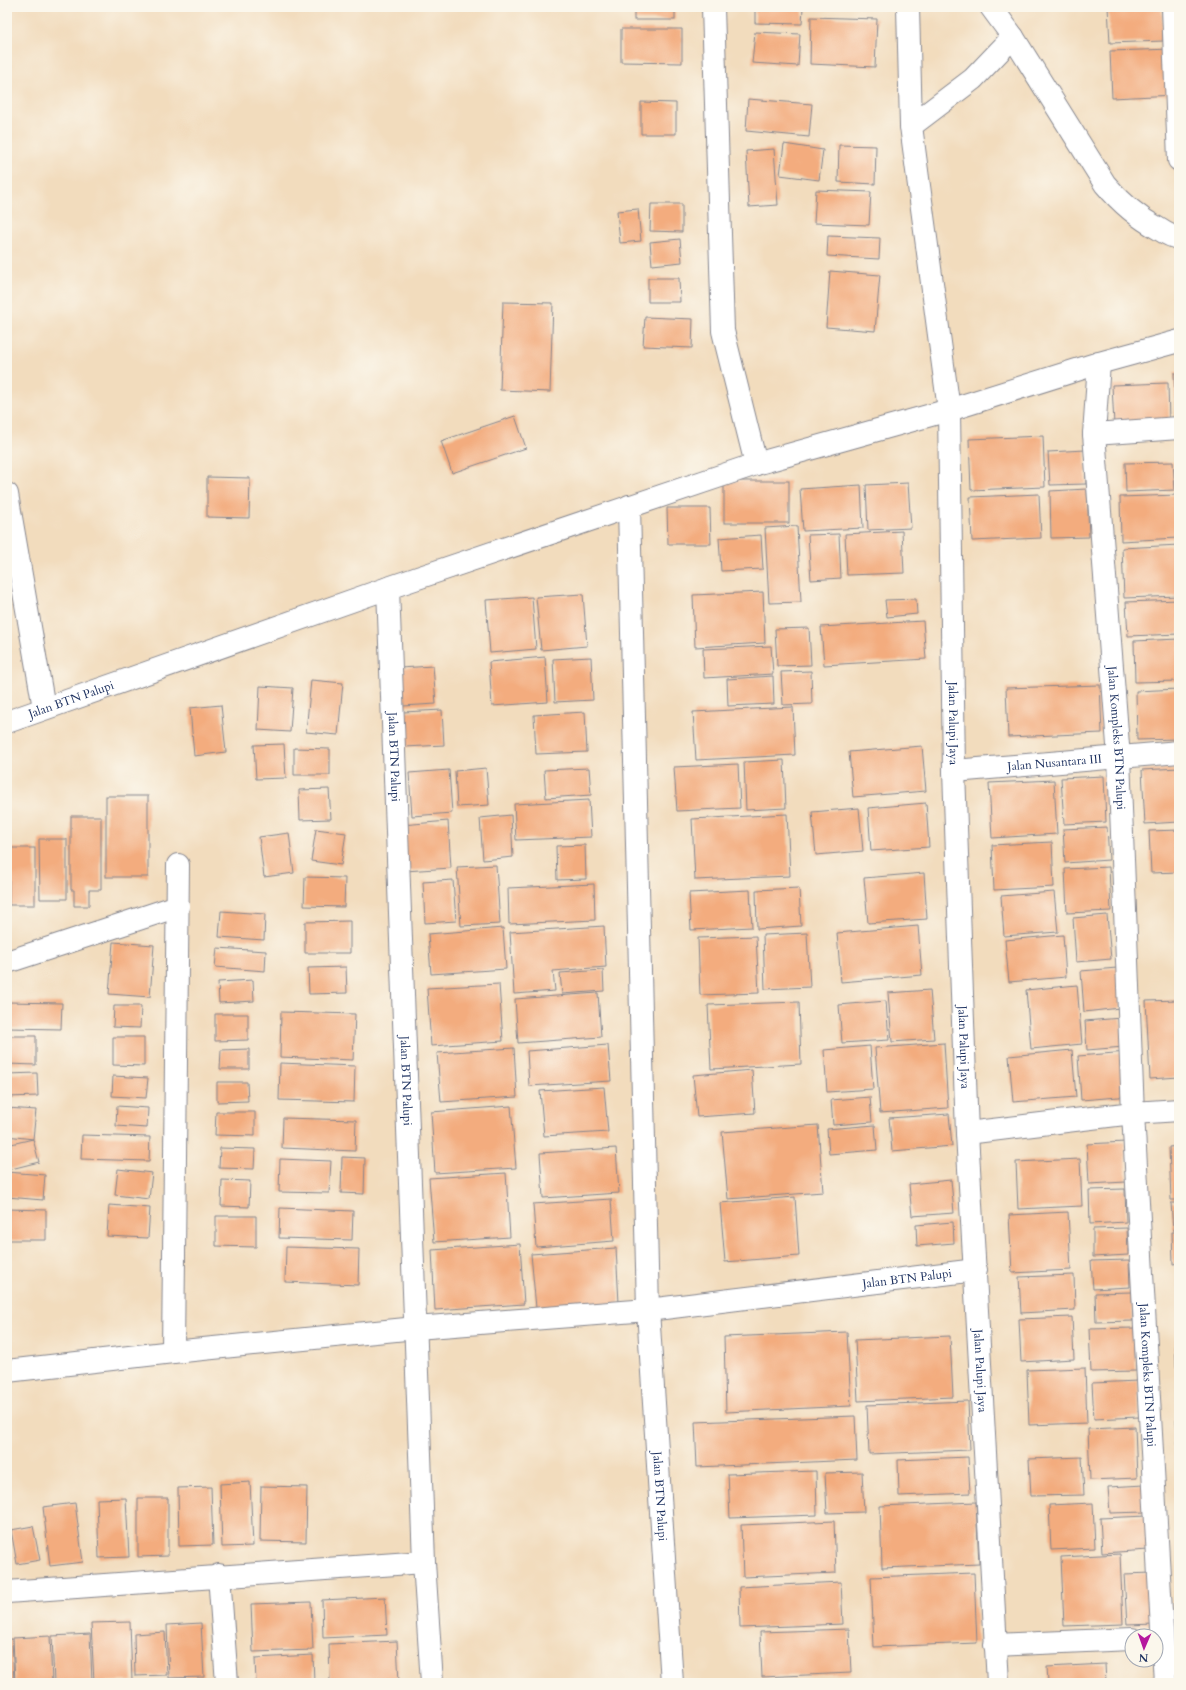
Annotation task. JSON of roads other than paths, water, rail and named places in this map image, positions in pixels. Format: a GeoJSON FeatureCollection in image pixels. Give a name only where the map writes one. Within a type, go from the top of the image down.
{"type":"FeatureCollection","features":[{"type":"Feature","properties":{"kind":"street"},"geometry":{"type":"LineString","coordinates":[[712,7],[723,331],[756,464]]}},
{"type":"Feature","properties":{"kind":"street","name":"Jalan Palupi Jaya"},"geometry":{"type":"LineString","coordinates":[[908,7],[911,126],[949,410],[954,771],[967,1133],[976,1270],[998,1683]]}},
{"type":"Feature","properties":{"kind":"street"},"geometry":{"type":"LineString","coordinates":[[990,7],[1013,37],[1105,184],[1118,200],[1142,220],[1167,234],[1179,238]]}},
{"type":"Feature","properties":{"kind":"street"},"geometry":{"type":"LineString","coordinates":[[1173,7],[1179,160]]}},
{"type":"Feature","properties":{"kind":"street"},"geometry":{"type":"LineString","coordinates":[[911,126],[973,79],[1013,37]]}},
{"type":"Feature","properties":{"kind":"street"},"geometry":{"type":"LineString","coordinates":[[388,588],[756,464],[949,410],[1099,363],[1179,341]]}},
{"type":"Feature","properties":{"kind":"street","name":"Jalan Kompleks BTN Palupi"},"geometry":{"type":"LineString","coordinates":[[1099,363],[1094,434],[1119,758],[1133,1112],[1166,1637],[1165,1683]]}},
{"type":"Feature","properties":{"kind":"street"},"geometry":{"type":"LineString","coordinates":[[1094,434],[1179,428]]}},
{"type":"Feature","properties":{"kind":"street"},"geometry":{"type":"LineString","coordinates":[[7,494],[44,708]]}},
{"type":"Feature","properties":{"kind":"street","name":"Jalan BTN Palupi"},"geometry":{"type":"LineString","coordinates":[[629,506],[648,1310],[672,1683]]}},
{"type":"Feature","properties":{"kind":"street","name":"Jalan BTN Palupi"},"geometry":{"type":"LineString","coordinates":[[7,722],[388,588],[424,1562],[432,1683]]}},
{"type":"Feature","properties":{"kind":"street","name":"Jalan Nusantara III"},"geometry":{"type":"LineString","coordinates":[[954,771],[1179,752]]}},
{"type":"Feature","properties":{"kind":"street"},"geometry":{"type":"LineString","coordinates":[[173,1352],[178,865]]}},
{"type":"Feature","properties":{"kind":"street"},"geometry":{"type":"LineString","coordinates":[[7,962],[178,906]]}},
{"type":"Feature","properties":{"kind":"street"},"geometry":{"type":"LineString","coordinates":[[967,1133],[1133,1112],[1179,1110]]}},
{"type":"Feature","properties":{"kind":"street","name":"Jalan BTN Palupi"},"geometry":{"type":"LineString","coordinates":[[416,1328],[648,1310],[976,1270]]}},
{"type":"Feature","properties":{"kind":"street"},"geometry":{"type":"LineString","coordinates":[[7,1371],[173,1352],[416,1328]]}},
{"type":"Feature","properties":{"kind":"street"},"geometry":{"type":"LineString","coordinates":[[7,1592],[424,1562]]}},
{"type":"Feature","properties":{"kind":"street"},"geometry":{"type":"LineString","coordinates":[[219,1576],[227,1683]]}},
{"type":"Feature","properties":{"kind":"street"},"geometry":{"type":"LineString","coordinates":[[995,1645],[1124,1639]]}}]}
